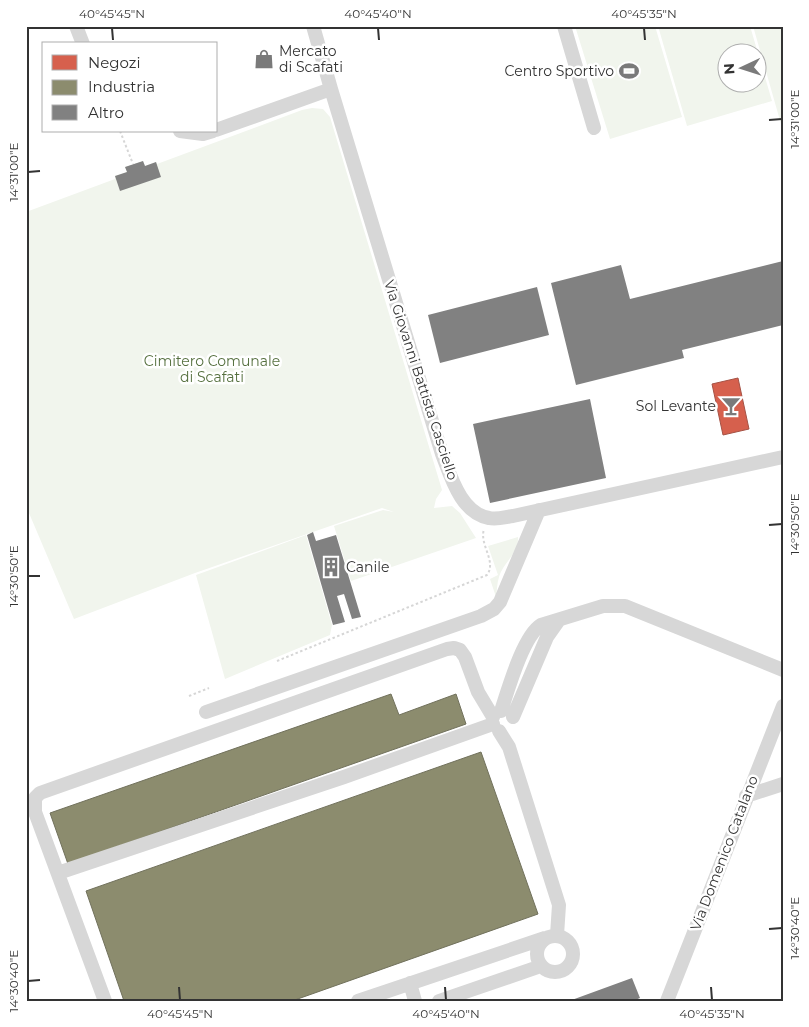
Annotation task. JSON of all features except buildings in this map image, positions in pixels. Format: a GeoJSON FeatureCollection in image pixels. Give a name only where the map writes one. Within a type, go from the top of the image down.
{"type":"FeatureCollection","features":[{"type":"Feature","properties":{"kind":"street"},"geometry":{"type":"LineString","coordinates":[[76,26],[82,42]]}},
{"type":"Feature","properties":{"kind":"street","name":"Via Giovanni Battista Casciello"},"geometry":{"type":"LineString","coordinates":[[313,26],[451,477],[459,495],[469,507],[478,514],[488,518]]}},
{"type":"Feature","properties":{"kind":"street"},"geometry":{"type":"LineString","coordinates":[[564,26],[594,128]]}},
{"type":"Feature","properties":{"kind":"street"},"geometry":{"type":"LineString","coordinates":[[218,130],[331,89]]}},
{"type":"Feature","properties":{"kind":"street"},"geometry":{"type":"LineString","coordinates":[[188,132],[203,134],[211,132]]}},
{"type":"Feature","properties":{"kind":"street"},"geometry":{"type":"LineString","coordinates":[[488,518],[506,517],[783,457]]}},
{"type":"Feature","properties":{"kind":"street"},"geometry":{"type":"LineString","coordinates":[[206,712],[481,616],[494,609],[503,595],[539,510]]}},
{"type":"Feature","properties":{"kind":"street"},"geometry":{"type":"LineString","coordinates":[[502,721],[530,635],[535,629],[541,625],[603,606],[625,606],[783,670]]}},
{"type":"Feature","properties":{"kind":"street"},"geometry":{"type":"LineString","coordinates":[[105,1001],[35,812],[35,798],[40,792],[454,648],[460,650],[465,657],[481,698],[502,721],[559,905],[551,937],[537,948],[538,960],[541,966],[551,972],[563,971],[572,963],[574,951],[568,940],[551,937],[358,1001]]}},
{"type":"Feature","properties":{"kind":"street","name":"Via Domenico Catalano"},"geometry":{"type":"LineString","coordinates":[[667,1001],[783,706]]}},
{"type":"Feature","properties":{"kind":"street"},"geometry":{"type":"LineString","coordinates":[[58,873],[344,777],[502,721]]}},
{"type":"Feature","properties":{"kind":"street"},"geometry":{"type":"LineString","coordinates":[[746,796],[783,784]]}},
{"type":"Feature","properties":{"kind":"street"},"geometry":{"type":"LineString","coordinates":[[438,1001],[541,966]]}},
{"type":"Feature","properties":{"kind":"street"},"geometry":{"type":"LineString","coordinates":[[410,983],[415,1001]]}},
{"type":"Feature","properties":{"kind":"path"},"geometry":{"type":"LineString","coordinates":[[120,132],[133,164]]}},
{"type":"Feature","properties":{"kind":"path"},"geometry":{"type":"LineString","coordinates":[[277,661],[487,575],[491,570],[484,546],[483,534],[488,518]]}},
{"type":"Feature","properties":{"kind":"path"},"geometry":{"type":"LineString","coordinates":[[189,696],[209,688]]}},
{"type":"Feature","properties":{"kind":"green space","name":"Centro Sportivo"},"geometry":{"type":"Polygon","coordinates":[[[575,26],[655,26],[682,117],[610,139],[575,26]]]}},
{"type":"Feature","properties":{"kind":"green space"},"geometry":{"type":"Polygon","coordinates":[[[658,26],[750,26],[755,42],[716,42],[716,92],[766,92],[766,81],[772,101],[687,126],[658,26]]]}},
{"type":"Feature","properties":{"kind":"green space"},"geometry":{"type":"Polygon","coordinates":[[[753,26],[783,26],[783,131],[766,72],[766,42],[758,42],[753,26]]]}},
{"type":"Feature","properties":{"kind":"green space","name":"Cimitero Comunale di Scafati"},"geometry":{"type":"Polygon","coordinates":[[[312,108],[323,109],[330,117],[442,490],[436,499],[434,508],[452,506],[460,513],[476,538],[351,581],[334,526],[383,510],[394,512],[382,508],[195,573],[74,619],[26,506],[26,212],[115,179],[115,176],[127,172],[125,167],[143,161],[145,166],[156,162],[157,164],[302,110],[312,108]]]}},
{"type":"Feature","properties":{"kind":"green space"},"geometry":{"type":"Polygon","coordinates":[[[306,535],[332,625],[330,635],[225,679],[196,575],[306,535]]]}},
{"type":"Feature","properties":{"kind":"green space"},"geometry":{"type":"Polygon","coordinates":[[[518,537],[516,548],[499,577],[496,597],[490,579],[498,575],[488,546],[518,537]]]}},
{"type":"Feature","properties":{"kind":"place","name":"Mercato di Scafati"},"geometry":{"type":"Point","coordinates":[264,59]}},
{"type":"Feature","properties":{"kind":"place","name":"Centro Sportivo"},"geometry":{"type":"Point","coordinates":[629,71]}},
{"type":"Feature","properties":{"kind":"place","name":"Sol Levante"},"geometry":{"type":"Point","coordinates":[731,406]}},
{"type":"Feature","properties":{"kind":"place","name":"Canile"},"geometry":{"type":"Point","coordinates":[331,567]}}]}
